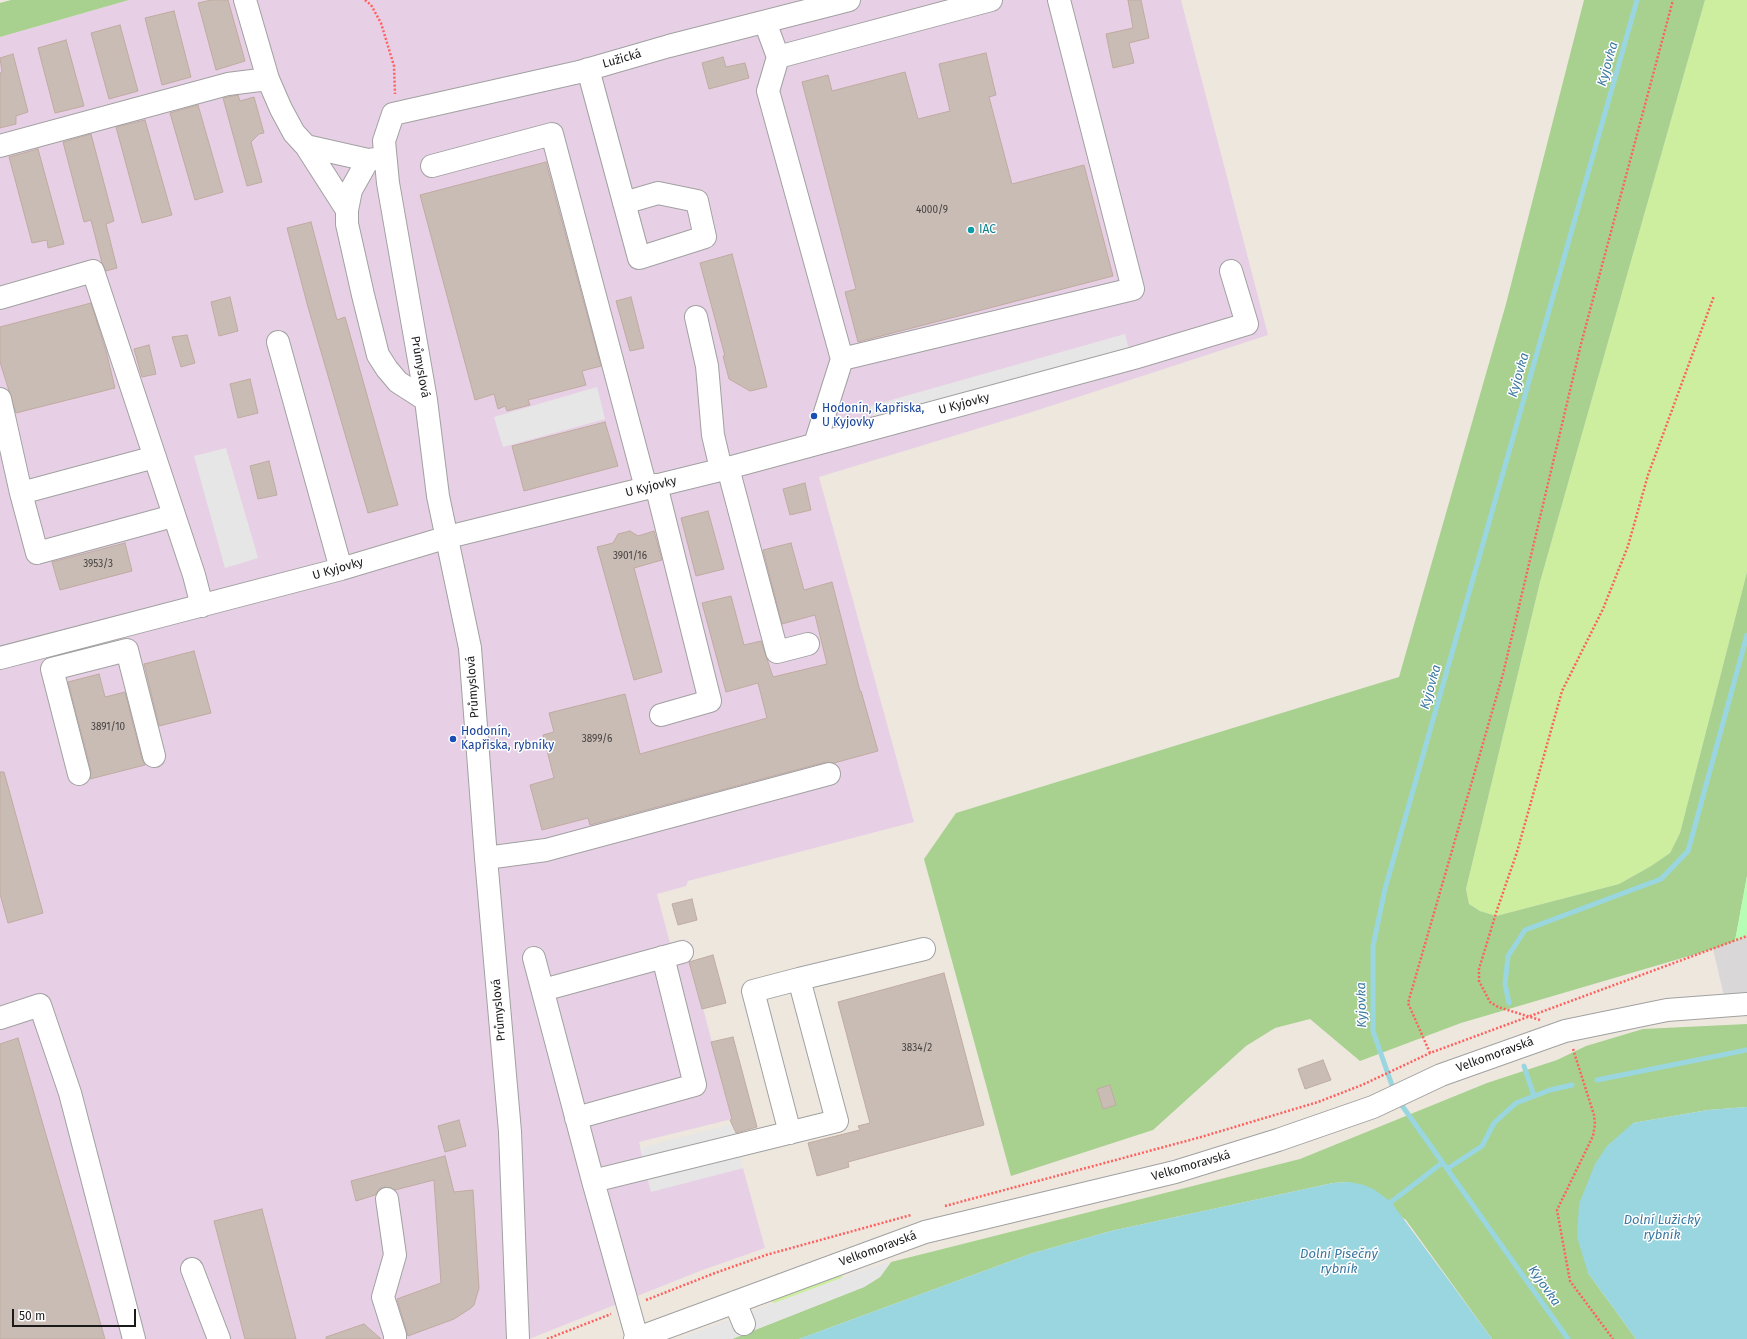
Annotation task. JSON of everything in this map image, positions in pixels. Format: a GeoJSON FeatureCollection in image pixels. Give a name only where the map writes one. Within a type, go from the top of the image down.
{"type":"FeatureCollection","features":[{"type":"Feature","properties":{"kind":"street"},"geometry":{"type":"LineString","coordinates":[[245,0],[268,79],[280,110],[294,132],[306,146],[347,210]]}},
{"type":"Feature","properties":{"kind":"street","name":"Lužická"},"geometry":{"type":"LineString","coordinates":[[394,114],[588,69],[669,46],[849,0]]}},
{"type":"Feature","properties":{"kind":"street"},"geometry":{"type":"LineString","coordinates":[[778,57],[990,0]]}},
{"type":"Feature","properties":{"kind":"street"},"geometry":{"type":"LineString","coordinates":[[842,359],[1133,289],[1059,0]]}},
{"type":"Feature","properties":{"kind":"street"},"geometry":{"type":"LineString","coordinates":[[765,22],[778,57],[768,91],[842,359],[814,444]]}},
{"type":"Feature","properties":{"kind":"street"},"geometry":{"type":"LineString","coordinates":[[588,69],[624,203]]}},
{"type":"Feature","properties":{"kind":"street"},"geometry":{"type":"LineString","coordinates":[[0,146],[228,84],[268,79]]}},
{"type":"Feature","properties":{"kind":"street","name":"Průmyslová"},"geometry":{"type":"LineString","coordinates":[[394,114],[376,159],[426,400],[438,496],[448,537],[470,648],[486,858],[510,1132],[518,1339]]}},
{"type":"Feature","properties":{"kind":"street"},"geometry":{"type":"LineString","coordinates":[[432,166],[552,134],[710,701],[660,715]]}},
{"type":"Feature","properties":{"kind":"street"},"geometry":{"type":"LineString","coordinates":[[306,146],[376,159],[351,190],[347,210],[347,224],[378,355],[386,369],[398,382],[426,400]]}},
{"type":"Feature","properties":{"kind":"street"},"geometry":{"type":"LineString","coordinates":[[0,298],[93,271],[155,457],[173,516],[194,575],[202,606]]}},
{"type":"Feature","properties":{"kind":"street","name":"U Kyjovky"},"geometry":{"type":"LineString","coordinates":[[0,658],[341,569],[448,537],[651,487],[814,444],[1134,358],[1247,324],[1231,271]]}},
{"type":"Feature","properties":{"kind":"street"},"geometry":{"type":"LineString","coordinates":[[696,317],[707,366],[713,435],[724,468],[777,652],[808,644]]}},
{"type":"Feature","properties":{"kind":"street"},"geometry":{"type":"LineString","coordinates":[[278,342],[341,569]]}},
{"type":"Feature","properties":{"kind":"street"},"geometry":{"type":"LineString","coordinates":[[0,399],[21,494],[37,553],[173,516]]}},
{"type":"Feature","properties":{"kind":"street"},"geometry":{"type":"LineString","coordinates":[[21,494],[155,457]]}},
{"type":"Feature","properties":{"kind":"street"},"geometry":{"type":"LineString","coordinates":[[120,627],[154,756]]}},
{"type":"Feature","properties":{"kind":"street"},"geometry":{"type":"LineString","coordinates":[[46,646],[79,774]]}},
{"type":"Feature","properties":{"kind":"street"},"geometry":{"type":"LineString","coordinates":[[52,669],[127,650]]}},
{"type":"Feature","properties":{"kind":"street"},"geometry":{"type":"LineString","coordinates":[[486,858],[546,850],[829,774]]}},
{"type":"Feature","properties":{"kind":"street"},"geometry":{"type":"LineString","coordinates":[[790,1133],[753,991],[924,949]]}},
{"type":"Feature","properties":{"kind":"street"},"geometry":{"type":"LineString","coordinates":[[543,990],[673,955],[695,1085],[576,1118]]}},
{"type":"Feature","properties":{"kind":"street"},"geometry":{"type":"LineString","coordinates":[[534,958],[636,1339]]}},
{"type":"Feature","properties":{"kind":"street"},"geometry":{"type":"LineString","coordinates":[[593,1181],[837,1121],[799,979]]}},
{"type":"Feature","properties":{"kind":"street","name":"Velkomoravská"},"geometry":{"type":"LineString","coordinates":[[636,1339],[925,1232],[1175,1172],[1278,1140],[1373,1107],[1441,1075],[1566,1030],[1655,1012],[1747,1004]]}},
{"type":"Feature","properties":{"kind":"street"},"geometry":{"type":"LineString","coordinates":[[0,1018],[40,1005],[70,1093],[134,1339]]}},
{"type":"Feature","properties":{"kind":"street"},"geometry":{"type":"LineString","coordinates":[[387,1199],[395,1255],[382,1297],[395,1339]]}},
{"type":"Feature","properties":{"kind":"street"},"geometry":{"type":"LineString","coordinates":[[192,1269],[219,1339]]}},
{"type":"Feature","properties":{"kind":"street"},"geometry":{"type":"LineString","coordinates":[[734,1302],[744,1324]]}},
{"type":"Feature","properties":{"kind":"path"},"geometry":{"type":"LineString","coordinates":[[365,0],[371,5],[381,23],[394,66],[396,89],[394,114]]}},
{"type":"Feature","properties":{"kind":"path"},"geometry":{"type":"LineString","coordinates":[[1430,1053],[1408,1003],[1503,674],[1581,344],[1673,0]]}},
{"type":"Feature","properties":{"kind":"path"},"geometry":{"type":"LineString","coordinates":[[1613,1339],[1570,1281],[1557,1210],[1593,1136],[1595,1124],[1594,1115],[1578,1062],[1566,1030],[1532,1017],[1498,1007],[1490,1002],[1479,981],[1479,968],[1517,852],[1562,691],[1606,602],[1628,546],[1648,475],[1714,296]]}},
{"type":"Feature","properties":{"kind":"path"},"geometry":{"type":"LineString","coordinates":[[1362,1085],[1430,1053],[1532,1017],[1747,936]]}},
{"type":"Feature","properties":{"kind":"shaded area"},"geometry":{"type":"Polygon","coordinates":[[[129,0],[1181,0],[1268,335],[1032,412],[819,477],[914,822],[688,881],[686,886],[657,894],[670,943],[685,939],[732,1119],[639,1142],[651,1191],[743,1168],[765,1248],[700,1271],[529,1339],[0,1339],[0,37],[129,0]]]}},
{"type":"Feature","properties":{"kind":"shaded area"},"geometry":{"type":"Polygon","coordinates":[[[1125,334],[1129,349],[874,421],[870,406],[1125,334]]]}},
{"type":"Feature","properties":{"kind":"shaded area"},"geometry":{"type":"Polygon","coordinates":[[[597,387],[605,419],[503,447],[494,417],[597,387]]]}},
{"type":"Feature","properties":{"kind":"shaded area"},"geometry":{"type":"Polygon","coordinates":[[[226,448],[258,558],[225,568],[194,456],[226,448]]]}},
{"type":"Feature","properties":{"kind":"shaded area"},"geometry":{"type":"Polygon","coordinates":[[[1747,936],[1747,1012],[1728,1013],[1713,949],[1747,936]]]}},
{"type":"Feature","properties":{"kind":"shaded area"},"geometry":{"type":"Polygon","coordinates":[[[732,1124],[743,1168],[651,1192],[640,1148],[732,1124]]]}},
{"type":"Feature","properties":{"kind":"shaded area"},"geometry":{"type":"Polygon","coordinates":[[[891,1262],[880,1277],[864,1287],[732,1339],[678,1339],[868,1268],[891,1262]]]}},
{"type":"Feature","properties":{"kind":"green space"},"geometry":{"type":"Polygon","coordinates":[[[11,0],[129,0],[0,37],[0,3],[11,0]]]}},
{"type":"Feature","properties":{"kind":"green space"},"geometry":{"type":"Polygon","coordinates":[[[1584,0],[1705,0],[1540,582],[1466,889],[1469,904],[1480,911],[1496,916],[1619,884],[1651,866],[1670,853],[1680,833],[1747,572],[1747,876],[1735,941],[1713,949],[1461,1023],[1360,1061],[1310,1019],[1275,1028],[1246,1046],[1153,1130],[1011,1176],[924,859],[956,813],[1399,677],[1506,304],[1584,0]]]}},
{"type":"Feature","properties":{"kind":"green space"},"geometry":{"type":"Polygon","coordinates":[[[1705,0],[1747,0],[1747,572],[1680,833],[1670,853],[1651,866],[1619,884],[1496,916],[1480,911],[1469,904],[1466,889],[1540,582],[1705,0]]]}},
{"type":"Feature","properties":{"kind":"green space"},"geometry":{"type":"Polygon","coordinates":[[[1747,876],[1747,936],[1735,941],[1747,876]]]}},
{"type":"Feature","properties":{"kind":"green space"},"geometry":{"type":"Polygon","coordinates":[[[1747,1024],[1747,1107],[1708,1110],[1633,1123],[1588,1273],[1636,1339],[1492,1339],[1406,1220],[1349,1182],[1333,1183],[1111,1231],[1030,1254],[799,1339],[732,1339],[864,1287],[880,1277],[891,1262],[1300,1159],[1487,1083],[1557,1060],[1586,1046],[1643,1029],[1747,1024]]]}},
{"type":"Feature","properties":{"kind":"green space"},"geometry":{"type":"Polygon","coordinates":[[[843,1273],[842,1278],[776,1303],[772,1302],[772,1299],[843,1273]]]}},
{"type":"Feature","properties":{"kind":"water","name":"Dolní Lužický rybník"},"geometry":{"type":"Polygon","coordinates":[[[1747,1107],[1747,1339],[1636,1339],[1588,1273],[1577,1237],[1579,1204],[1595,1164],[1607,1146],[1633,1123],[1708,1110],[1747,1107]]]}},
{"type":"Feature","properties":{"kind":"water","name":"Dolní Písečný rybník"},"geometry":{"type":"Polygon","coordinates":[[[1349,1182],[1364,1185],[1375,1190],[1391,1202],[1492,1339],[799,1339],[1030,1254],[1111,1231],[1333,1183],[1349,1182]]]}},
{"type":"Feature","properties":{"kind":"building"},"geometry":{"type":"Polygon","coordinates":[[[211,0],[228,0],[245,61],[216,70],[198,3],[211,0]]]}},
{"type":"Feature","properties":{"kind":"building"},"geometry":{"type":"Polygon","coordinates":[[[1128,0],[1141,0],[1149,38],[1129,43],[1134,63],[1113,68],[1106,34],[1133,28],[1128,0]]]}},
{"type":"Feature","properties":{"kind":"building"},"geometry":{"type":"Polygon","coordinates":[[[174,11],[191,77],[162,85],[145,18],[174,11]]]}},
{"type":"Feature","properties":{"kind":"building"},"geometry":{"type":"Polygon","coordinates":[[[120,25],[138,91],[109,99],[91,33],[120,25]]]}},
{"type":"Feature","properties":{"kind":"building"},"geometry":{"type":"Polygon","coordinates":[[[66,40],[84,106],[55,113],[38,48],[66,40]]]}},
{"type":"Feature","properties":{"kind":"building","name":"IAC"},"geometry":{"type":"Polygon","coordinates":[[[986,53],[996,95],[989,97],[1012,184],[1084,165],[1113,276],[858,342],[845,292],[856,289],[802,82],[828,75],[832,91],[905,72],[918,119],[950,111],[939,64],[986,53]]]}},
{"type":"Feature","properties":{"kind":"building"},"geometry":{"type":"Polygon","coordinates":[[[13,54],[28,112],[16,116],[16,124],[0,128],[0,73],[2,72],[0,58],[13,54]]]}},
{"type":"Feature","properties":{"kind":"building"},"geometry":{"type":"Polygon","coordinates":[[[723,57],[726,67],[745,63],[749,78],[709,89],[702,63],[723,57]]]}},
{"type":"Feature","properties":{"kind":"building"},"geometry":{"type":"Polygon","coordinates":[[[238,95],[240,101],[254,97],[264,133],[259,134],[251,142],[262,182],[247,186],[223,98],[238,95]]]}},
{"type":"Feature","properties":{"kind":"building"},"geometry":{"type":"Polygon","coordinates":[[[198,105],[223,192],[195,200],[170,113],[198,105]]]}},
{"type":"Feature","properties":{"kind":"building"},"geometry":{"type":"Polygon","coordinates":[[[145,120],[172,215],[142,223],[116,127],[145,120]]]}},
{"type":"Feature","properties":{"kind":"building"},"geometry":{"type":"Polygon","coordinates":[[[91,134],[114,221],[106,224],[117,268],[106,271],[102,263],[91,220],[84,222],[63,142],[91,134]]]}},
{"type":"Feature","properties":{"kind":"building"},"geometry":{"type":"Polygon","coordinates":[[[38,149],[64,244],[48,248],[47,240],[32,243],[9,157],[38,149]]]}},
{"type":"Feature","properties":{"kind":"building"},"geometry":{"type":"Polygon","coordinates":[[[546,162],[601,366],[582,371],[586,385],[528,400],[530,405],[507,411],[505,406],[498,409],[494,394],[475,400],[420,195],[546,162]]]}},
{"type":"Feature","properties":{"kind":"building"},"geometry":{"type":"Polygon","coordinates":[[[311,222],[337,320],[345,317],[398,505],[368,513],[308,307],[287,228],[311,222]]]}},
{"type":"Feature","properties":{"kind":"building"},"geometry":{"type":"Polygon","coordinates":[[[732,254],[767,387],[750,391],[729,379],[723,356],[725,356],[700,263],[732,254]]]}},
{"type":"Feature","properties":{"kind":"building"},"geometry":{"type":"Polygon","coordinates":[[[230,297],[238,331],[219,336],[211,302],[230,297]]]}},
{"type":"Feature","properties":{"kind":"building"},"geometry":{"type":"Polygon","coordinates":[[[631,297],[644,348],[630,351],[616,301],[631,297]]]}},
{"type":"Feature","properties":{"kind":"building"},"geometry":{"type":"Polygon","coordinates":[[[91,303],[106,351],[115,388],[16,413],[0,362],[0,327],[91,303]]]}},
{"type":"Feature","properties":{"kind":"building"},"geometry":{"type":"Polygon","coordinates":[[[187,335],[195,363],[181,367],[172,337],[187,335]]]}},
{"type":"Feature","properties":{"kind":"building"},"geometry":{"type":"Polygon","coordinates":[[[149,345],[156,374],[142,377],[134,349],[149,345]]]}},
{"type":"Feature","properties":{"kind":"building"},"geometry":{"type":"Polygon","coordinates":[[[250,379],[258,413],[238,418],[230,384],[250,379]]]}},
{"type":"Feature","properties":{"kind":"building"},"geometry":{"type":"Polygon","coordinates":[[[605,422],[618,466],[524,491],[512,446],[605,422]]]}},
{"type":"Feature","properties":{"kind":"building"},"geometry":{"type":"Polygon","coordinates":[[[269,461],[277,495],[258,499],[250,466],[269,461]]]}},
{"type":"Feature","properties":{"kind":"building"},"geometry":{"type":"Polygon","coordinates":[[[805,483],[811,510],[790,515],[783,489],[805,483]]]}},
{"type":"Feature","properties":{"kind":"building"},"geometry":{"type":"Polygon","coordinates":[[[708,511],[724,569],[696,576],[681,518],[708,511]]]}},
{"type":"Feature","properties":{"kind":"building"},"geometry":{"type":"Polygon","coordinates":[[[630,531],[638,536],[654,531],[662,560],[634,568],[662,672],[634,680],[597,547],[613,543],[618,534],[630,531]]]}},
{"type":"Feature","properties":{"kind":"building"},"geometry":{"type":"Polygon","coordinates":[[[125,543],[132,571],[60,590],[52,562],[125,543]]]}},
{"type":"Feature","properties":{"kind":"building"},"geometry":{"type":"Polygon","coordinates":[[[791,543],[804,590],[832,582],[860,691],[878,751],[834,763],[826,762],[590,825],[588,818],[542,830],[530,785],[554,778],[543,735],[554,732],[549,713],[625,694],[640,754],[767,718],[758,683],[726,692],[702,603],[731,596],[744,645],[761,641],[773,677],[827,664],[815,615],[782,624],[763,550],[791,543]]]}},
{"type":"Feature","properties":{"kind":"building"},"geometry":{"type":"Polygon","coordinates":[[[194,651],[211,713],[159,726],[144,664],[194,651]]]}},
{"type":"Feature","properties":{"kind":"building"},"geometry":{"type":"Polygon","coordinates":[[[99,674],[105,697],[125,692],[142,759],[145,765],[90,779],[91,771],[68,682],[99,674]]]}},
{"type":"Feature","properties":{"kind":"building"},"geometry":{"type":"Polygon","coordinates":[[[0,772],[4,772],[43,913],[8,923],[0,894],[0,772]]]}},
{"type":"Feature","properties":{"kind":"building"},"geometry":{"type":"Polygon","coordinates":[[[692,899],[697,920],[678,925],[672,904],[692,899]]]}},
{"type":"Feature","properties":{"kind":"building"},"geometry":{"type":"Polygon","coordinates":[[[713,955],[726,1003],[702,1009],[689,962],[713,955]]]}},
{"type":"Feature","properties":{"kind":"building"},"geometry":{"type":"Polygon","coordinates":[[[944,973],[984,1125],[848,1162],[849,1167],[817,1176],[808,1143],[860,1130],[858,1126],[870,1123],[838,1002],[944,973]]]}},
{"type":"Feature","properties":{"kind":"building"},"geometry":{"type":"Polygon","coordinates":[[[733,1037],[757,1127],[736,1133],[730,1120],[732,1119],[711,1042],[733,1037]]]}},
{"type":"Feature","properties":{"kind":"building"},"geometry":{"type":"Polygon","coordinates":[[[18,1038],[105,1339],[0,1339],[0,1044],[18,1038]]]}},
{"type":"Feature","properties":{"kind":"building"},"geometry":{"type":"Polygon","coordinates":[[[1323,1060],[1331,1080],[1305,1089],[1298,1069],[1323,1060]]]}},
{"type":"Feature","properties":{"kind":"building"},"geometry":{"type":"Polygon","coordinates":[[[1110,1085],[1116,1105],[1103,1109],[1097,1089],[1110,1085]]]}},
{"type":"Feature","properties":{"kind":"building"},"geometry":{"type":"Polygon","coordinates":[[[459,1120],[466,1146],[445,1152],[438,1126],[459,1120]]]}},
{"type":"Feature","properties":{"kind":"building"},"geometry":{"type":"Polygon","coordinates":[[[445,1156],[454,1192],[473,1190],[479,1288],[474,1305],[471,1308],[454,1319],[408,1336],[397,1299],[441,1283],[434,1180],[395,1190],[385,1187],[379,1189],[375,1195],[356,1201],[351,1181],[445,1156]]]}},
{"type":"Feature","properties":{"kind":"building"},"geometry":{"type":"Polygon","coordinates":[[[262,1209],[296,1339],[245,1339],[214,1221],[262,1209]]]}},
{"type":"Feature","properties":{"kind":"building"},"geometry":{"type":"Polygon","coordinates":[[[364,1324],[381,1339],[326,1339],[326,1337],[364,1324]]]}},
{"type":"Feature","properties":{"kind":"waterway","name":"Kyjovka"},"geometry":{"type":"LineString","coordinates":[[1394,1091],[1373,1031],[1373,946],[1385,889],[1637,0]]}},
{"type":"Feature","properties":{"kind":"waterway"},"geometry":{"type":"LineString","coordinates":[[1509,1003],[1505,984],[1508,956],[1525,930],[1661,879],[1688,851],[1747,635]]}},
{"type":"Feature","properties":{"kind":"waterway"},"geometry":{"type":"LineString","coordinates":[[1597,1080],[1747,1050]]}},
{"type":"Feature","properties":{"kind":"waterway"},"geometry":{"type":"LineString","coordinates":[[1524,1066],[1534,1096]]}},
{"type":"Feature","properties":{"kind":"waterway"},"geometry":{"type":"LineString","coordinates":[[1447,1169],[1482,1146],[1494,1123],[1516,1103],[1550,1090],[1572,1085]]}},
{"type":"Feature","properties":{"kind":"waterway","name":"Kyjovka"},"geometry":{"type":"LineString","coordinates":[[1398,1100],[1568,1339]]}},
{"type":"Feature","properties":{"kind":"waterway"},"geometry":{"type":"LineString","coordinates":[[1385,1203],[1391,1202],[1442,1163]]}},
{"type":"Feature","properties":{"kind":"place","name":"IAC"},"geometry":{"type":"Point","coordinates":[971,230]}},
{"type":"Feature","properties":{"kind":"place","name":"Hodonín, Kapřiska, U Kyjovky"},"geometry":{"type":"Point","coordinates":[814,416]}},
{"type":"Feature","properties":{"kind":"place","name":"Hodonín, Kapřiska, rybníky"},"geometry":{"type":"Point","coordinates":[453,739]}}]}
